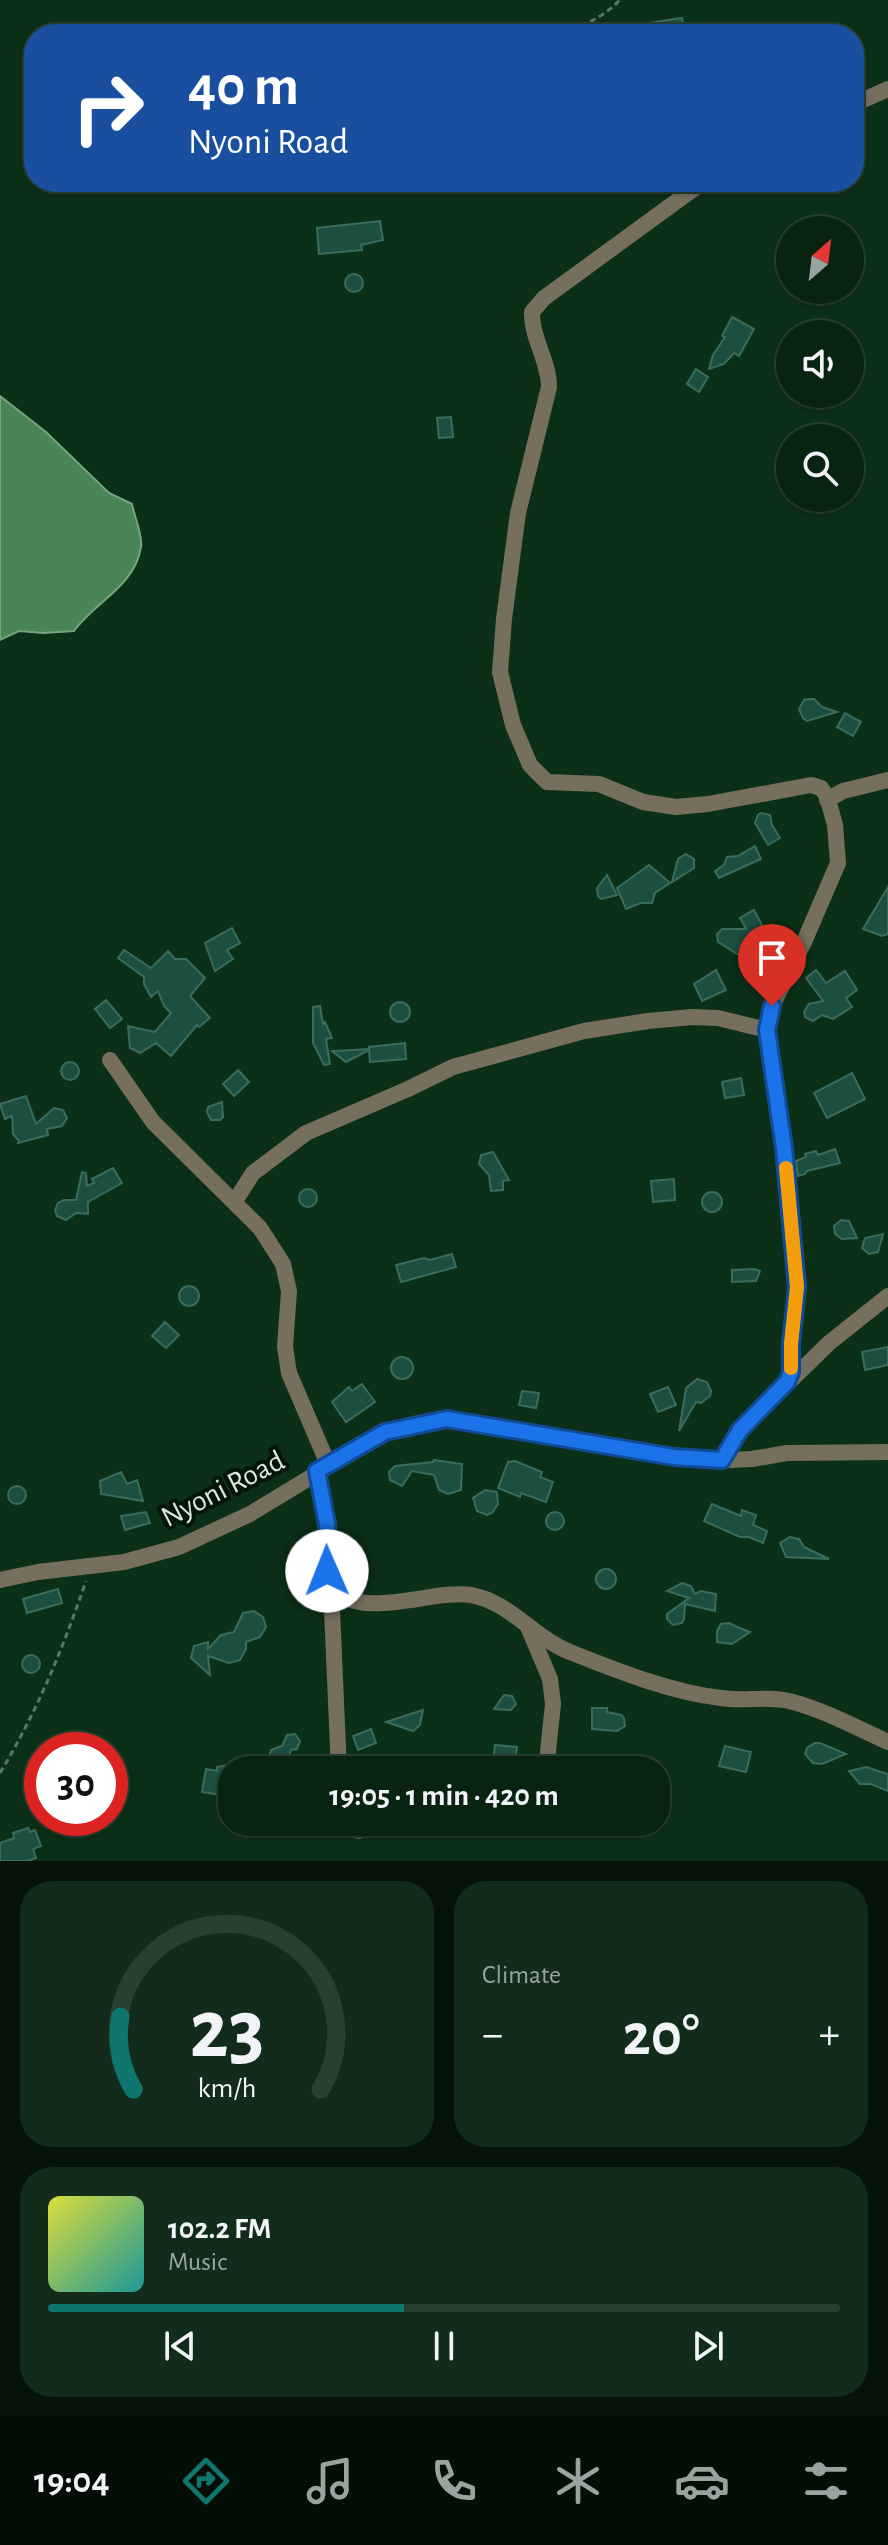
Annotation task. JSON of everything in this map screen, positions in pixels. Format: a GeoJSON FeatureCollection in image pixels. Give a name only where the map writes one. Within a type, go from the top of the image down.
{"type":"FeatureCollection","features":[{"type":"Feature","properties":{"kind":"street"},"geometry":{"type":"LineString","coordinates":[[864,100],[888,89]]}},
{"type":"Feature","properties":{"kind":"street"},"geometry":{"type":"LineString","coordinates":[[689,192],[534,307],[531,317],[549,374],[548,400],[518,513],[501,648],[502,689],[530,765],[547,782],[599,784],[661,806],[708,804],[811,785],[821,788],[827,800],[835,825],[838,863],[772,1006],[767,1030],[784,1148],[797,1287],[791,1372],[787,1382],[772,1398]]}},
{"type":"Feature","properties":{"kind":"street"},"geometry":{"type":"LineString","coordinates":[[827,800],[843,791],[888,780]]}},
{"type":"Feature","properties":{"kind":"street"},"geometry":{"type":"LineString","coordinates":[[235,1201],[253,1173],[306,1133],[453,1067],[584,1031],[648,1021],[718,1018],[767,1030]]}},
{"type":"Feature","properties":{"kind":"street"},"geometry":{"type":"LineString","coordinates":[[110,1060],[153,1122],[260,1228],[283,1264],[289,1291],[285,1347],[289,1373],[323,1468],[327,1571],[335,1590],[332,1610],[338,1756]]}},
{"type":"Feature","properties":{"kind":"street"},"geometry":{"type":"LineString","coordinates":[[722,1460],[740,1430],[772,1398],[829,1343],[888,1296]]}},
{"type":"Feature","properties":{"kind":"street","name":"Nyoni Road"},"geometry":{"type":"LineString","coordinates":[[0,1580],[124,1562],[179,1547],[250,1514],[385,1432],[447,1419],[674,1457],[722,1460],[787,1453],[888,1452]]}},
{"type":"Feature","properties":{"kind":"street"},"geometry":{"type":"LineString","coordinates":[[335,1590],[349,1600],[367,1603],[467,1594],[486,1598],[566,1651],[682,1691],[724,1699],[771,1697],[796,1703],[888,1742]]}},
{"type":"Feature","properties":{"kind":"street"},"geometry":{"type":"LineString","coordinates":[[528,1627],[550,1679],[553,1704],[547,1756]]}},
{"type":"Feature","properties":{"kind":"path"},"geometry":{"type":"LineString","coordinates":[[589,24],[620,0]]}},
{"type":"Feature","properties":{"kind":"path"},"geometry":{"type":"LineString","coordinates":[[0,1773],[39,1702],[67,1637],[91,1566]]}},
{"type":"Feature","properties":{"kind":"shaded area"},"geometry":{"type":"Polygon","coordinates":[[[0,396],[46,432],[109,493],[132,504],[141,542],[137,561],[123,583],[74,631],[19,631],[0,640],[0,396]]]}},
{"type":"Feature","properties":{"kind":"building"},"geometry":{"type":"Polygon","coordinates":[[[682,18],[683,24],[642,24],[682,18]]]}},
{"type":"Feature","properties":{"kind":"building"},"geometry":{"type":"Polygon","coordinates":[[[380,221],[383,240],[361,245],[362,250],[319,254],[317,228],[380,221]]]}},
{"type":"Feature","properties":{"kind":"building"},"geometry":{"type":"Polygon","coordinates":[[[350,274],[358,274],[363,283],[361,290],[350,292],[345,287],[345,279],[350,274]]]}},
{"type":"Feature","properties":{"kind":"building"},"geometry":{"type":"Polygon","coordinates":[[[732,317],[754,329],[739,356],[734,353],[724,364],[709,369],[713,355],[725,337],[722,336],[732,317]]]}},
{"type":"Feature","properties":{"kind":"building"},"geometry":{"type":"Polygon","coordinates":[[[696,369],[708,377],[699,392],[687,384],[696,369]]]}},
{"type":"Feature","properties":{"kind":"building"},"geometry":{"type":"Polygon","coordinates":[[[451,417],[453,437],[439,438],[437,418],[451,417]]]}},
{"type":"Feature","properties":{"kind":"building"},"geometry":{"type":"Polygon","coordinates":[[[814,699],[822,707],[837,712],[807,721],[799,709],[804,700],[814,699]]]}},
{"type":"Feature","properties":{"kind":"building"},"geometry":{"type":"Polygon","coordinates":[[[845,713],[861,722],[853,736],[837,727],[845,713]]]}},
{"type":"Feature","properties":{"kind":"building"},"geometry":{"type":"Polygon","coordinates":[[[761,813],[770,815],[780,838],[768,845],[755,823],[761,813]]]}},
{"type":"Feature","properties":{"kind":"building"},"geometry":{"type":"Polygon","coordinates":[[[755,846],[761,859],[719,878],[715,871],[724,865],[727,857],[738,856],[755,846]]]}},
{"type":"Feature","properties":{"kind":"building"},"geometry":{"type":"Polygon","coordinates":[[[686,854],[694,859],[694,868],[672,882],[678,859],[686,854]]]}},
{"type":"Feature","properties":{"kind":"building"},"geometry":{"type":"Polygon","coordinates":[[[649,865],[670,883],[655,893],[652,903],[641,903],[626,909],[617,888],[649,865]]]}},
{"type":"Feature","properties":{"kind":"building"},"geometry":{"type":"Polygon","coordinates":[[[607,875],[617,895],[601,899],[597,888],[607,875]]]}},
{"type":"Feature","properties":{"kind":"building"},"geometry":{"type":"Polygon","coordinates":[[[888,887],[888,934],[882,936],[863,929],[888,887]]]}},
{"type":"Feature","properties":{"kind":"building"},"geometry":{"type":"Polygon","coordinates":[[[754,910],[763,927],[753,932],[768,941],[771,949],[769,953],[760,955],[748,948],[742,957],[718,942],[717,934],[722,929],[746,929],[740,918],[754,910]]]}},
{"type":"Feature","properties":{"kind":"building"},"geometry":{"type":"Polygon","coordinates":[[[232,928],[240,943],[227,950],[233,959],[215,971],[205,943],[232,928]]]}},
{"type":"Feature","properties":{"kind":"building"},"geometry":{"type":"Polygon","coordinates":[[[124,950],[151,968],[168,951],[175,959],[186,959],[205,978],[190,996],[210,1018],[199,1027],[197,1025],[171,1056],[156,1043],[140,1053],[130,1048],[128,1026],[155,1032],[171,1013],[164,1006],[158,991],[151,997],[144,977],[118,958],[124,950]]]}},
{"type":"Feature","properties":{"kind":"building"},"geometry":{"type":"Polygon","coordinates":[[[716,970],[726,990],[702,1001],[694,984],[716,970]]]}},
{"type":"Feature","properties":{"kind":"building"},"geometry":{"type":"Polygon","coordinates":[[[816,970],[826,983],[845,971],[857,990],[846,998],[852,1007],[833,1019],[822,1015],[813,1021],[805,1017],[804,1012],[809,1004],[823,1001],[806,978],[816,970]]]}},
{"type":"Feature","properties":{"kind":"building"},"geometry":{"type":"Polygon","coordinates":[[[106,1000],[122,1019],[110,1028],[95,1009],[106,1000]]]}},
{"type":"Feature","properties":{"kind":"building"},"geometry":{"type":"Polygon","coordinates":[[[400,1002],[407,1005],[410,1012],[407,1019],[400,1022],[393,1019],[390,1012],[393,1005],[400,1002]]]}},
{"type":"Feature","properties":{"kind":"building"},"geometry":{"type":"Polygon","coordinates":[[[320,1006],[323,1024],[325,1022],[332,1038],[326,1039],[330,1064],[324,1065],[313,1043],[313,1007],[320,1006]]]}},
{"type":"Feature","properties":{"kind":"building"},"geometry":{"type":"Polygon","coordinates":[[[405,1043],[406,1059],[370,1062],[369,1050],[346,1062],[332,1051],[369,1049],[405,1043]]]}},
{"type":"Feature","properties":{"kind":"building"},"geometry":{"type":"Polygon","coordinates":[[[70,1062],[79,1071],[70,1080],[61,1071],[70,1062]]]}},
{"type":"Feature","properties":{"kind":"building"},"geometry":{"type":"Polygon","coordinates":[[[238,1070],[249,1082],[234,1096],[223,1084],[238,1070]]]}},
{"type":"Feature","properties":{"kind":"building"},"geometry":{"type":"Polygon","coordinates":[[[852,1073],[865,1099],[827,1118],[814,1093],[852,1073]]]}},
{"type":"Feature","properties":{"kind":"building"},"geometry":{"type":"Polygon","coordinates":[[[741,1078],[744,1095],[725,1098],[722,1082],[741,1078]]]}},
{"type":"Feature","properties":{"kind":"building"},"geometry":{"type":"Polygon","coordinates":[[[26,1096],[36,1124],[54,1108],[63,1110],[67,1118],[62,1126],[47,1129],[48,1135],[18,1143],[13,1134],[12,1116],[5,1119],[0,1104],[26,1096]]]}},
{"type":"Feature","properties":{"kind":"building"},"geometry":{"type":"Polygon","coordinates":[[[222,1102],[223,1117],[211,1120],[208,1107],[222,1102]]]}},
{"type":"Feature","properties":{"kind":"building"},"geometry":{"type":"Polygon","coordinates":[[[835,1149],[840,1163],[798,1176],[796,1161],[806,1157],[805,1154],[816,1151],[818,1155],[835,1149]]]}},
{"type":"Feature","properties":{"kind":"building"},"geometry":{"type":"Polygon","coordinates":[[[493,1152],[509,1180],[503,1181],[503,1190],[491,1191],[489,1175],[479,1164],[481,1155],[493,1152]]]}},
{"type":"Feature","properties":{"kind":"building"},"geometry":{"type":"Polygon","coordinates":[[[113,1168],[122,1183],[88,1202],[88,1214],[76,1213],[66,1220],[57,1216],[55,1210],[58,1203],[76,1200],[82,1172],[86,1173],[87,1186],[94,1183],[92,1179],[113,1168]]]}},
{"type":"Feature","properties":{"kind":"building"},"geometry":{"type":"Polygon","coordinates":[[[674,1179],[675,1200],[653,1202],[651,1181],[674,1179]]]}},
{"type":"Feature","properties":{"kind":"building"},"geometry":{"type":"Polygon","coordinates":[[[308,1189],[317,1198],[308,1207],[299,1198],[308,1189]]]}},
{"type":"Feature","properties":{"kind":"building"},"geometry":{"type":"Polygon","coordinates":[[[708,1192],[716,1192],[722,1202],[716,1212],[708,1212],[702,1206],[702,1198],[708,1192]]]}},
{"type":"Feature","properties":{"kind":"building"},"geometry":{"type":"Polygon","coordinates":[[[841,1220],[849,1221],[857,1238],[842,1239],[835,1234],[834,1226],[841,1220]]]}},
{"type":"Feature","properties":{"kind":"building"},"geometry":{"type":"Polygon","coordinates":[[[883,1234],[878,1252],[869,1254],[862,1248],[865,1238],[883,1234]]]}},
{"type":"Feature","properties":{"kind":"building"},"geometry":{"type":"Polygon","coordinates":[[[452,1254],[456,1267],[401,1282],[396,1265],[452,1254]]]}},
{"type":"Feature","properties":{"kind":"building"},"geometry":{"type":"Polygon","coordinates":[[[732,1270],[760,1271],[756,1281],[732,1282],[732,1270]]]}},
{"type":"Feature","properties":{"kind":"building"},"geometry":{"type":"Polygon","coordinates":[[[189,1286],[196,1289],[199,1296],[196,1303],[189,1306],[182,1303],[179,1296],[182,1289],[189,1286]]]}},
{"type":"Feature","properties":{"kind":"building"},"geometry":{"type":"Polygon","coordinates":[[[165,1322],[179,1335],[166,1348],[152,1336],[165,1322]]]}},
{"type":"Feature","properties":{"kind":"building"},"geometry":{"type":"Polygon","coordinates":[[[888,1347],[888,1365],[865,1370],[862,1352],[888,1347]]]}},
{"type":"Feature","properties":{"kind":"building"},"geometry":{"type":"Polygon","coordinates":[[[402,1357],[410,1360],[413,1368],[410,1376],[402,1379],[394,1376],[391,1368],[394,1360],[402,1357]]]}},
{"type":"Feature","properties":{"kind":"building"},"geometry":{"type":"Polygon","coordinates":[[[697,1379],[707,1382],[710,1396],[701,1403],[696,1402],[679,1431],[686,1388],[697,1379]]]}},
{"type":"Feature","properties":{"kind":"building"},"geometry":{"type":"Polygon","coordinates":[[[362,1384],[375,1402],[346,1422],[332,1402],[349,1387],[352,1391],[362,1384]]]}},
{"type":"Feature","properties":{"kind":"building"},"geometry":{"type":"Polygon","coordinates":[[[668,1387],[676,1405],[658,1412],[650,1394],[668,1387]]]}},
{"type":"Feature","properties":{"kind":"building"},"geometry":{"type":"Polygon","coordinates":[[[522,1391],[539,1393],[536,1408],[519,1405],[522,1391]]]}},
{"type":"Feature","properties":{"kind":"building"},"geometry":{"type":"Polygon","coordinates":[[[434,1460],[462,1464],[461,1490],[448,1494],[439,1490],[434,1475],[412,1471],[402,1486],[390,1480],[389,1472],[395,1466],[434,1460]]]}},
{"type":"Feature","properties":{"kind":"building"},"geometry":{"type":"Polygon","coordinates":[[[515,1461],[542,1472],[540,1477],[553,1482],[546,1502],[521,1493],[520,1497],[498,1488],[508,1462],[515,1461]]]}},
{"type":"Feature","properties":{"kind":"building"},"geometry":{"type":"Polygon","coordinates":[[[121,1472],[127,1484],[137,1480],[143,1501],[101,1494],[100,1481],[121,1472]]]}},
{"type":"Feature","properties":{"kind":"building"},"geometry":{"type":"Polygon","coordinates":[[[17,1486],[26,1495],[17,1504],[8,1495],[17,1486]]]}},
{"type":"Feature","properties":{"kind":"building"},"geometry":{"type":"Polygon","coordinates":[[[485,1490],[497,1492],[498,1504],[487,1515],[477,1511],[473,1498],[485,1490]]]}},
{"type":"Feature","properties":{"kind":"building"},"geometry":{"type":"Polygon","coordinates":[[[712,1504],[741,1516],[742,1510],[756,1515],[753,1525],[767,1531],[763,1543],[740,1537],[704,1521],[712,1504]]]}},
{"type":"Feature","properties":{"kind":"building"},"geometry":{"type":"Polygon","coordinates":[[[146,1512],[150,1523],[125,1530],[121,1516],[146,1512]]]}},
{"type":"Feature","properties":{"kind":"building"},"geometry":{"type":"Polygon","coordinates":[[[555,1512],[564,1521],[555,1530],[546,1521],[555,1512]]]}},
{"type":"Feature","properties":{"kind":"building"},"geometry":{"type":"Polygon","coordinates":[[[790,1537],[799,1539],[804,1547],[829,1559],[786,1557],[780,1543],[790,1537]]]}},
{"type":"Feature","properties":{"kind":"building"},"geometry":{"type":"Polygon","coordinates":[[[602,1569],[610,1569],[616,1579],[610,1589],[602,1589],[596,1583],[596,1575],[602,1569]]]}},
{"type":"Feature","properties":{"kind":"building"},"geometry":{"type":"Polygon","coordinates":[[[682,1583],[691,1586],[695,1594],[701,1591],[716,1594],[715,1611],[685,1604],[682,1623],[673,1625],[667,1614],[689,1598],[667,1591],[682,1583]]]}},
{"type":"Feature","properties":{"kind":"building"},"geometry":{"type":"Polygon","coordinates":[[[58,1589],[62,1603],[27,1613],[23,1599],[58,1589]]]}},
{"type":"Feature","properties":{"kind":"building"},"geometry":{"type":"Polygon","coordinates":[[[254,1611],[263,1617],[266,1627],[260,1637],[246,1642],[240,1660],[229,1663],[208,1656],[210,1675],[191,1658],[194,1646],[208,1642],[208,1649],[221,1635],[234,1632],[243,1613],[254,1611]]]}},
{"type":"Feature","properties":{"kind":"building"},"geometry":{"type":"Polygon","coordinates":[[[729,1623],[750,1632],[732,1644],[717,1642],[721,1624],[729,1623]]]}},
{"type":"Feature","properties":{"kind":"building"},"geometry":{"type":"Polygon","coordinates":[[[31,1655],[40,1664],[31,1673],[22,1664],[31,1655]]]}},
{"type":"Feature","properties":{"kind":"building"},"geometry":{"type":"Polygon","coordinates":[[[504,1695],[512,1696],[516,1704],[511,1710],[494,1709],[504,1695]]]}},
{"type":"Feature","properties":{"kind":"building"},"geometry":{"type":"Polygon","coordinates":[[[592,1708],[607,1708],[607,1712],[621,1715],[625,1726],[617,1731],[592,1729],[592,1708]]]}},
{"type":"Feature","properties":{"kind":"building"},"geometry":{"type":"Polygon","coordinates":[[[423,1710],[420,1725],[413,1731],[386,1722],[423,1710]]]}},
{"type":"Feature","properties":{"kind":"building"},"geometry":{"type":"Polygon","coordinates":[[[371,1729],[376,1743],[358,1750],[353,1736],[371,1729]]]}},
{"type":"Feature","properties":{"kind":"building"},"geometry":{"type":"Polygon","coordinates":[[[295,1734],[300,1741],[297,1749],[291,1750],[289,1756],[269,1756],[271,1750],[282,1746],[287,1735],[295,1734]]]}},
{"type":"Feature","properties":{"kind":"building"},"geometry":{"type":"Polygon","coordinates":[[[815,1743],[846,1754],[822,1764],[813,1763],[805,1754],[807,1748],[815,1743]]]}},
{"type":"Feature","properties":{"kind":"building"},"geometry":{"type":"Polygon","coordinates":[[[495,1745],[517,1747],[516,1756],[494,1756],[495,1745]]]}},
{"type":"Feature","properties":{"kind":"building"},"geometry":{"type":"Polygon","coordinates":[[[725,1746],[751,1752],[746,1772],[719,1766],[725,1746]]]}},
{"type":"Feature","properties":{"kind":"building"},"geometry":{"type":"Polygon","coordinates":[[[217,1767],[218,1795],[202,1792],[206,1769],[217,1771],[217,1767]]]}},
{"type":"Feature","properties":{"kind":"building"},"geometry":{"type":"Polygon","coordinates":[[[866,1767],[888,1774],[888,1791],[871,1784],[860,1784],[849,1771],[866,1767]]]}},
{"type":"Feature","properties":{"kind":"building"},"geometry":{"type":"Polygon","coordinates":[[[24,1829],[24,1836],[37,1836],[41,1846],[33,1849],[36,1858],[0,1861],[0,1843],[14,1838],[13,1833],[24,1829]]]}},
{"type":"Feature","properties":{"kind":"slow traffic"},"geometry":{"type":"LineString","coordinates":[[786,1168],[797,1287],[791,1368]]}},
{"type":"Feature","properties":{"kind":"route"},"geometry":{"type":"LineString","coordinates":[[327,1571],[327,1524],[317,1471],[385,1432],[447,1419],[674,1457],[722,1460],[740,1430],[787,1382],[791,1372],[797,1287],[784,1148],[767,1030],[772,1006]]}}]}
